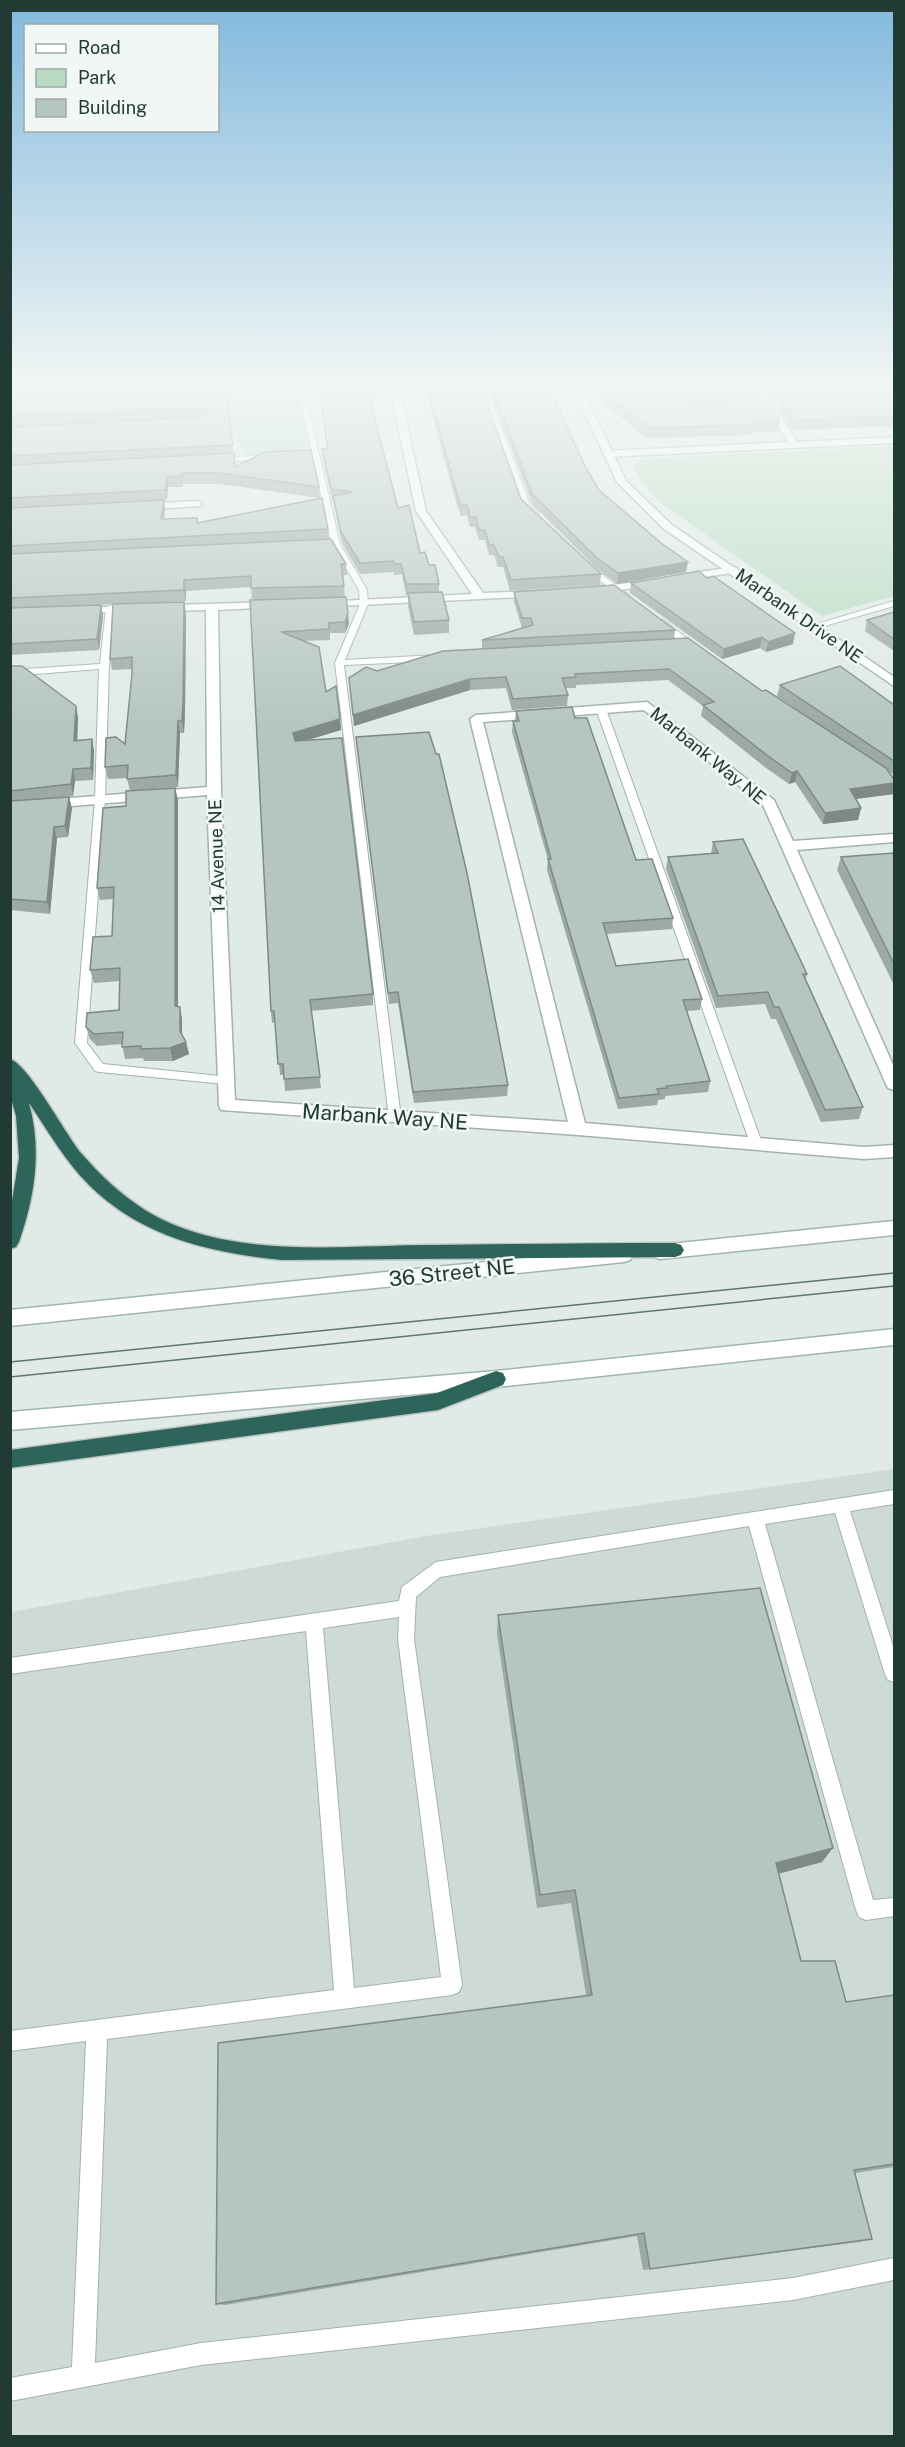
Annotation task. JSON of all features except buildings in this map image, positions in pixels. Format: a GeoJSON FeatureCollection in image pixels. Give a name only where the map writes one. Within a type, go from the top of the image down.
{"type":"FeatureCollection","features":[{"type":"Feature","properties":{"kind":"highway"},"geometry":{"type":"LineString","coordinates":[[10,1065],[92,1178],[138,1216],[199,1242],[237,1249],[282,1253],[675,1250]]}},
{"type":"Feature","properties":{"kind":"highway"},"geometry":{"type":"LineString","coordinates":[[10,1075],[18,1090],[25,1120],[28,1167],[24,1196],[10,1242]]}},
{"type":"Feature","properties":{"kind":"highway"},"geometry":{"type":"LineString","coordinates":[[10,1460],[438,1401],[495,1379]]}},
{"type":"Feature","properties":{"kind":"street"},"geometry":{"type":"LineString","coordinates":[[418,498],[421,511],[480,597]]}},
{"type":"Feature","properties":{"kind":"street","name":"Marbank Drive NE"},"geometry":{"type":"LineString","coordinates":[[636,498],[668,527],[894,682]]}},
{"type":"Feature","properties":{"kind":"street"},"geometry":{"type":"LineString","coordinates":[[127,508],[197,504]]}},
{"type":"Feature","properties":{"kind":"street"},"geometry":{"type":"LineString","coordinates":[[585,591],[617,589],[733,570]]}},
{"type":"Feature","properties":{"kind":"street"},"geometry":{"type":"LineString","coordinates":[[305,605],[364,604],[552,593]]}},
{"type":"Feature","properties":{"kind":"street","name":"14 Avenue NE"},"geometry":{"type":"LineString","coordinates":[[212,605],[214,790],[227,1106]]}},
{"type":"Feature","properties":{"kind":"street"},"geometry":{"type":"LineString","coordinates":[[66,610],[282,605]]}},
{"type":"Feature","properties":{"kind":"street","name":"Marbank Way NE"},"geometry":{"type":"LineString","coordinates":[[578,1128],[476,719],[648,706],[769,803],[894,1084]]}},
{"type":"Feature","properties":{"kind":"street"},"geometry":{"type":"LineString","coordinates":[[10,807],[214,790]]}},
{"type":"Feature","properties":{"kind":"street"},"geometry":{"type":"LineString","coordinates":[[789,846],[894,838]]}},
{"type":"Feature","properties":{"kind":"street","name":"Marbank Way NE"},"geometry":{"type":"LineString","coordinates":[[227,1106],[578,1128],[864,1153],[894,1151]]}},
{"type":"Feature","properties":{"kind":"street","name":"36 Street NE"},"geometry":{"type":"LineString","coordinates":[[10,1318],[894,1228]]}},
{"type":"Feature","properties":{"kind":"street"},"geometry":{"type":"LineString","coordinates":[[10,1421],[495,1379],[894,1337]]}},
{"type":"Feature","properties":{"kind":"lane"},"geometry":{"type":"LineString","coordinates":[[326,498],[336,544],[363,590],[364,604],[339,663],[395,1118]]}},
{"type":"Feature","properties":{"kind":"lane"},"geometry":{"type":"LineString","coordinates":[[523,498],[526,506],[543,522]]}},
{"type":"Feature","properties":{"kind":"lane"},"geometry":{"type":"LineString","coordinates":[[313,545],[336,544]]}},
{"type":"Feature","properties":{"kind":"lane"},"geometry":{"type":"LineString","coordinates":[[584,564],[634,602]]}},
{"type":"Feature","properties":{"kind":"lane"},"geometry":{"type":"LineString","coordinates":[[814,626],[894,604]]}},
{"type":"Feature","properties":{"kind":"lane"},"geometry":{"type":"LineString","coordinates":[[110,608],[104,666],[100,798],[81,1042],[99,1068],[226,1080]]}},
{"type":"Feature","properties":{"kind":"lane"},"geometry":{"type":"LineString","coordinates":[[652,616],[699,651]]}},
{"type":"Feature","properties":{"kind":"lane"},"geometry":{"type":"LineString","coordinates":[[677,645],[689,644]]}},
{"type":"Feature","properties":{"kind":"lane"},"geometry":{"type":"LineString","coordinates":[[339,663],[444,658]]}},
{"type":"Feature","properties":{"kind":"lane"},"geometry":{"type":"LineString","coordinates":[[10,673],[104,666]]}},
{"type":"Feature","properties":{"kind":"lane"},"geometry":{"type":"LineString","coordinates":[[601,709],[756,1143]]}},
{"type":"Feature","properties":{"kind":"lane"},"geometry":{"type":"LineString","coordinates":[[10,2041],[452,1985],[406,1639],[408,1593],[436,1570],[894,1497]]}},
{"type":"Feature","properties":{"kind":"lane"},"geometry":{"type":"LineString","coordinates":[[840,1505],[894,1674]]}},
{"type":"Feature","properties":{"kind":"lane"},"geometry":{"type":"LineString","coordinates":[[754,1518],[866,1910],[894,1907]]}},
{"type":"Feature","properties":{"kind":"lane"},"geometry":{"type":"LineString","coordinates":[[10,1666],[407,1608]]}},
{"type":"Feature","properties":{"kind":"lane"},"geometry":{"type":"LineString","coordinates":[[314,1622],[345,1999]]}},
{"type":"Feature","properties":{"kind":"lane"},"geometry":{"type":"LineString","coordinates":[[83,2376],[97,2030]]}},
{"type":"Feature","properties":{"kind":"lane"},"geometry":{"type":"LineString","coordinates":[[10,2390],[201,2354],[793,2289],[894,2270]]}},
{"type":"Feature","properties":{"kind":"shaded area"},"geometry":{"type":"Polygon","coordinates":[[[894,1469],[894,2436],[11,2436],[11,1612],[426,1536],[894,1469]]]}},
{"type":"Feature","properties":{"kind":"green space"},"geometry":{"type":"Polygon","coordinates":[[[656,498],[894,498],[894,596],[822,616],[656,498]]]}},
{"type":"Feature","properties":{"kind":"tram line"},"geometry":{"type":"LineString","coordinates":[[10,1362],[894,1273]]}},
{"type":"Feature","properties":{"kind":"tram line"},"geometry":{"type":"LineString","coordinates":[[10,1377],[894,1286]]}}]}
